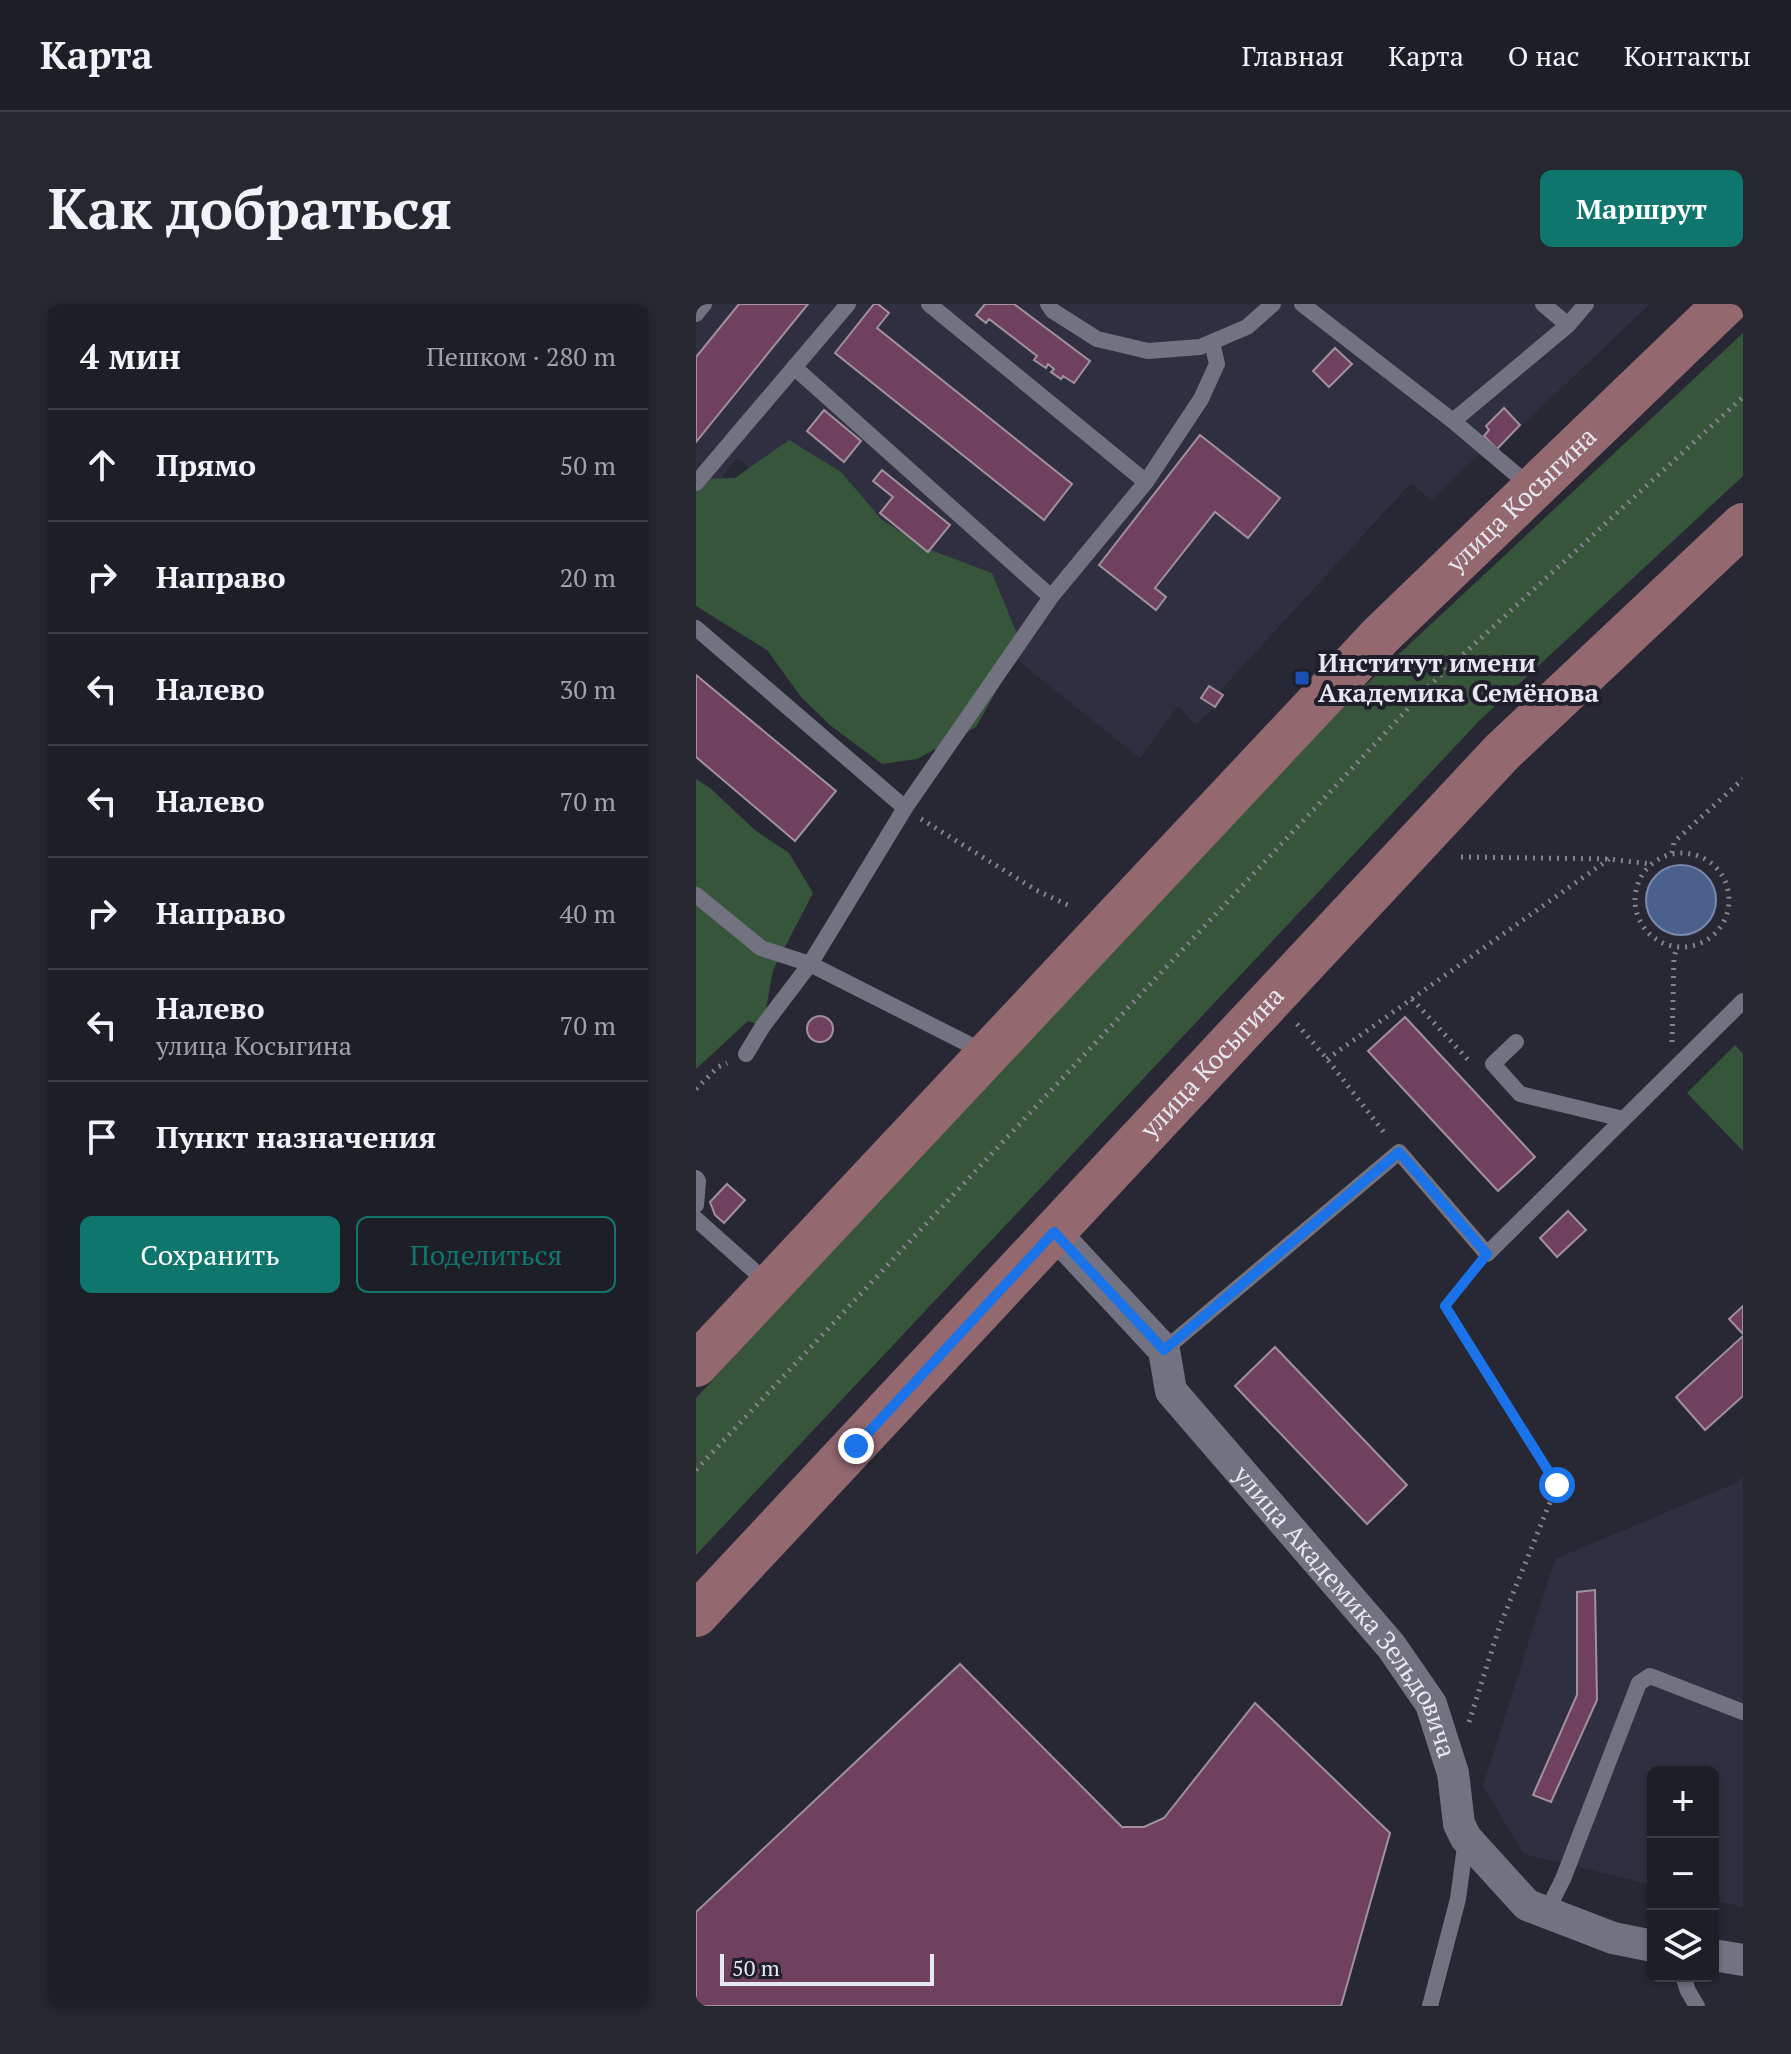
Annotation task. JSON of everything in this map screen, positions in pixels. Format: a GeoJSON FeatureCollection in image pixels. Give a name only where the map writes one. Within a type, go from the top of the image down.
{"type":"FeatureCollection","features":[{"type":"Feature","properties":{"kind":"main road","name":"улица Косыгина"},"geometry":{"type":"LineString","coordinates":[[696,1365],[1381,635],[1725,304]]}},
{"type":"Feature","properties":{"kind":"main road","name":"улица Косыгина"},"geometry":{"type":"LineString","coordinates":[[696,1615],[1502,752],[1743,525]]}},
{"type":"Feature","properties":{"kind":"street"},"geometry":{"type":"LineString","coordinates":[[1054,1232],[1164,1350]]}},
{"type":"Feature","properties":{"kind":"street","name":"улица Академика Зельдовича"},"geometry":{"type":"LineString","coordinates":[[1164,1350],[1171,1391],[1391,1646],[1431,1704],[1453,1773],[1459,1824],[1466,1838],[1527,1905],[1613,1938],[1647,1945]]}},
{"type":"Feature","properties":{"kind":"street"},"geometry":{"type":"LineString","coordinates":[[1719,1956],[1743,1960]]}},
{"type":"Feature","properties":{"kind":"lane"},"geometry":{"type":"LineString","coordinates":[[696,314],[704,304]]}},
{"type":"Feature","properties":{"kind":"lane"},"geometry":{"type":"LineString","coordinates":[[696,483],[848,304]]}},
{"type":"Feature","properties":{"kind":"lane"},"geometry":{"type":"LineString","coordinates":[[929,304],[1146,482]]}},
{"type":"Feature","properties":{"kind":"lane"},"geometry":{"type":"LineString","coordinates":[[1048,304],[1053,311],[1097,339],[1148,351],[1200,347],[1247,327],[1273,304]]}},
{"type":"Feature","properties":{"kind":"lane"},"geometry":{"type":"LineString","coordinates":[[1302,304],[1453,421],[1533,488]]}},
{"type":"Feature","properties":{"kind":"lane"},"geometry":{"type":"LineString","coordinates":[[1543,304],[1568,325]]}},
{"type":"Feature","properties":{"kind":"lane"},"geometry":{"type":"LineString","coordinates":[[1453,421],[1568,325],[1586,304]]}},
{"type":"Feature","properties":{"kind":"lane"},"geometry":{"type":"LineString","coordinates":[[746,1054],[810,964],[905,808],[1051,597],[1146,482],[1201,399],[1217,364],[1212,342]]}},
{"type":"Feature","properties":{"kind":"lane"},"geometry":{"type":"LineString","coordinates":[[794,367],[1051,597]]}},
{"type":"Feature","properties":{"kind":"lane"},"geometry":{"type":"LineString","coordinates":[[696,628],[905,808]]}},
{"type":"Feature","properties":{"kind":"lane"},"geometry":{"type":"LineString","coordinates":[[696,895],[761,948],[810,964],[989,1055]]}},
{"type":"Feature","properties":{"kind":"lane"},"geometry":{"type":"LineString","coordinates":[[1164,1350],[1399,1152],[1492,1259],[1623,1119],[1743,1001]]}},
{"type":"Feature","properties":{"kind":"lane"},"geometry":{"type":"LineString","coordinates":[[1516,1042],[1493,1064],[1520,1094],[1623,1119]]}},
{"type":"Feature","properties":{"kind":"lane"},"geometry":{"type":"LineString","coordinates":[[696,1178],[696,1205]]}},
{"type":"Feature","properties":{"kind":"lane"},"geometry":{"type":"LineString","coordinates":[[696,1219],[771,1286]]}},
{"type":"Feature","properties":{"kind":"lane"},"geometry":{"type":"LineString","coordinates":[[1546,1913],[1563,1879],[1639,1683],[1650,1676],[1743,1712]]}},
{"type":"Feature","properties":{"kind":"lane"},"geometry":{"type":"LineString","coordinates":[[1430,2006],[1458,1899],[1466,1838]]}},
{"type":"Feature","properties":{"kind":"lane"},"geometry":{"type":"LineString","coordinates":[[1685,1982],[1697,2006]]}},
{"type":"Feature","properties":{"kind":"path"},"geometry":{"type":"LineString","coordinates":[[696,1470],[1431,684],[1743,397]]}},
{"type":"Feature","properties":{"kind":"path"},"geometry":{"type":"LineString","coordinates":[[1672,853],[1674,842],[1743,779]]}},
{"type":"Feature","properties":{"kind":"path"},"geometry":{"type":"LineString","coordinates":[[905,808],[1036,890],[1072,907]]}},
{"type":"Feature","properties":{"kind":"path"},"geometry":{"type":"LineString","coordinates":[[1672,853],[1695,854],[1715,866],[1727,886],[1729,909],[1719,930],[1700,944],[1677,947],[1656,940],[1641,924],[1634,903],[1638,881],[1651,864],[1672,853]]}},
{"type":"Feature","properties":{"kind":"path"},"geometry":{"type":"LineString","coordinates":[[1461,857],[1609,859],[1651,864]]}},
{"type":"Feature","properties":{"kind":"path"},"geometry":{"type":"LineString","coordinates":[[1327,1059],[1609,859]]}},
{"type":"Feature","properties":{"kind":"path"},"geometry":{"type":"LineString","coordinates":[[1672,1071],[1674,957],[1677,947]]}},
{"type":"Feature","properties":{"kind":"path"},"geometry":{"type":"LineString","coordinates":[[1412,999],[1472,1064],[1484,1058],[1493,1064]]}},
{"type":"Feature","properties":{"kind":"path"},"geometry":{"type":"LineString","coordinates":[[1297,1024],[1399,1152]]}},
{"type":"Feature","properties":{"kind":"path"},"geometry":{"type":"LineString","coordinates":[[696,1089],[718,1067],[746,1054]]}},
{"type":"Feature","properties":{"kind":"path"},"geometry":{"type":"LineString","coordinates":[[1453,1773],[1499,1628],[1557,1485],[1445,1306],[1492,1259]]}},
{"type":"Feature","properties":{"kind":"shaded area"},"geometry":{"type":"Polygon","coordinates":[[[696,304],[1650,304],[1497,449],[1486,448],[1431,500],[1411,483],[1219,692],[1223,695],[1215,707],[1195,725],[1178,706],[1140,758],[1011,655],[906,596],[737,458],[696,510],[696,304]]]}},
{"type":"Feature","properties":{"kind":"shaded area"},"geometry":{"type":"Polygon","coordinates":[[[1743,1476],[1743,1907],[1719,1901],[1719,1766],[1647,1766],[1647,1884],[1524,1854],[1483,1786],[1555,1559],[1736,1483],[1743,1476]]]}},
{"type":"Feature","properties":{"kind":"green space"},"geometry":{"type":"Polygon","coordinates":[[[1743,333],[1743,476],[1479,721],[696,1555],[696,1398],[1295,751],[1743,333]]]}},
{"type":"Feature","properties":{"kind":"green space"},"geometry":{"type":"Polygon","coordinates":[[[789,440],[841,472],[882,520],[928,549],[992,573],[1022,646],[976,727],[917,759],[882,764],[831,726],[801,697],[767,650],[696,606],[696,479],[735,478],[789,440]]]}},
{"type":"Feature","properties":{"kind":"green space"},"geometry":{"type":"Polygon","coordinates":[[[696,779],[756,831],[789,853],[813,893],[773,970],[763,1026],[748,1021],[696,1069],[696,779]]]}},
{"type":"Feature","properties":{"kind":"green space"},"geometry":{"type":"Polygon","coordinates":[[[1735,1045],[1743,1054],[1743,1151],[1687,1093],[1735,1045]]]}},
{"type":"Feature","properties":{"kind":"water"},"geometry":{"type":"Polygon","coordinates":[[[1688,865],[1710,880],[1716,900],[1714,914],[1706,925],[1695,933],[1674,935],[1656,925],[1648,914],[1646,893],[1656,875],[1667,867],[1688,865]]]}},
{"type":"Feature","properties":{"kind":"building"},"geometry":{"type":"Polygon","coordinates":[[[739,304],[808,304],[696,442],[696,357],[739,304]]]}},
{"type":"Feature","properties":{"kind":"building"},"geometry":{"type":"Polygon","coordinates":[[[874,304],[889,313],[877,328],[1072,484],[1044,520],[835,353],[874,304]]]}},
{"type":"Feature","properties":{"kind":"building"},"geometry":{"type":"Polygon","coordinates":[[[985,304],[1014,304],[1090,361],[1074,383],[1063,376],[1061,379],[1051,372],[1054,369],[1048,364],[1046,368],[1034,360],[1037,356],[989,319],[986,323],[976,315],[985,304]]]}},
{"type":"Feature","properties":{"kind":"building"},"geometry":{"type":"Polygon","coordinates":[[[1335,348],[1352,364],[1329,387],[1313,371],[1335,348]]]}},
{"type":"Feature","properties":{"kind":"building"},"geometry":{"type":"Polygon","coordinates":[[[1504,408],[1520,425],[1497,449],[1484,436],[1489,430],[1486,426],[1504,408]]]}},
{"type":"Feature","properties":{"kind":"building"},"geometry":{"type":"Polygon","coordinates":[[[824,410],[861,441],[844,462],[807,431],[824,410]]]}},
{"type":"Feature","properties":{"kind":"building"},"geometry":{"type":"Polygon","coordinates":[[[1200,435],[1280,498],[1248,538],[1215,512],[1155,588],[1166,597],[1156,610],[1099,565],[1200,435]]]}},
{"type":"Feature","properties":{"kind":"building"},"geometry":{"type":"Polygon","coordinates":[[[882,470],[950,525],[928,552],[880,513],[893,497],[873,481],[882,470]]]}},
{"type":"Feature","properties":{"kind":"building"},"geometry":{"type":"Polygon","coordinates":[[[696,675],[836,791],[795,841],[696,757],[696,675]]]}},
{"type":"Feature","properties":{"kind":"building"},"geometry":{"type":"Polygon","coordinates":[[[1209,686],[1223,695],[1215,707],[1201,698],[1209,686]]]}},
{"type":"Feature","properties":{"kind":"building"},"geometry":{"type":"Polygon","coordinates":[[[820,1016],[829,1020],[833,1029],[829,1038],[820,1042],[811,1038],[807,1029],[811,1020],[820,1016]]]}},
{"type":"Feature","properties":{"kind":"building"},"geometry":{"type":"Polygon","coordinates":[[[1405,1017],[1535,1157],[1498,1191],[1368,1051],[1405,1017]]]}},
{"type":"Feature","properties":{"kind":"building"},"geometry":{"type":"Polygon","coordinates":[[[727,1184],[745,1200],[724,1223],[715,1215],[710,1202],[727,1184]]]}},
{"type":"Feature","properties":{"kind":"building"},"geometry":{"type":"Polygon","coordinates":[[[1568,1211],[1586,1230],[1557,1257],[1540,1238],[1568,1211]]]}},
{"type":"Feature","properties":{"kind":"building"},"geometry":{"type":"Polygon","coordinates":[[[1743,1306],[1743,1334],[1729,1319],[1743,1306]]]}},
{"type":"Feature","properties":{"kind":"building"},"geometry":{"type":"Polygon","coordinates":[[[1743,1336],[1743,1396],[1705,1430],[1676,1397],[1743,1336]]]}},
{"type":"Feature","properties":{"kind":"building"},"geometry":{"type":"Polygon","coordinates":[[[1275,1347],[1407,1485],[1367,1524],[1235,1386],[1275,1347]]]}},
{"type":"Feature","properties":{"kind":"building"},"geometry":{"type":"Polygon","coordinates":[[[1595,1590],[1597,1700],[1551,1802],[1533,1795],[1577,1695],[1577,1592],[1595,1590]]]}},
{"type":"Feature","properties":{"kind":"building"},"geometry":{"type":"Polygon","coordinates":[[[960,1664],[1122,1827],[1144,1827],[1164,1818],[1255,1703],[1390,1833],[1341,2006],[696,2006],[696,1912],[960,1664]]]}},
{"type":"Feature","properties":{"kind":"place","name":"Институт имени Академика Семёнова"},"geometry":{"type":"Point","coordinates":[1302,678]}},
{"type":"Feature","properties":{"kind":"route"},"geometry":{"type":"LineString","coordinates":[[856,1446],[1054,1232],[1164,1350],[1399,1152],[1487,1254],[1445,1306],[1557,1485]]}}]}
